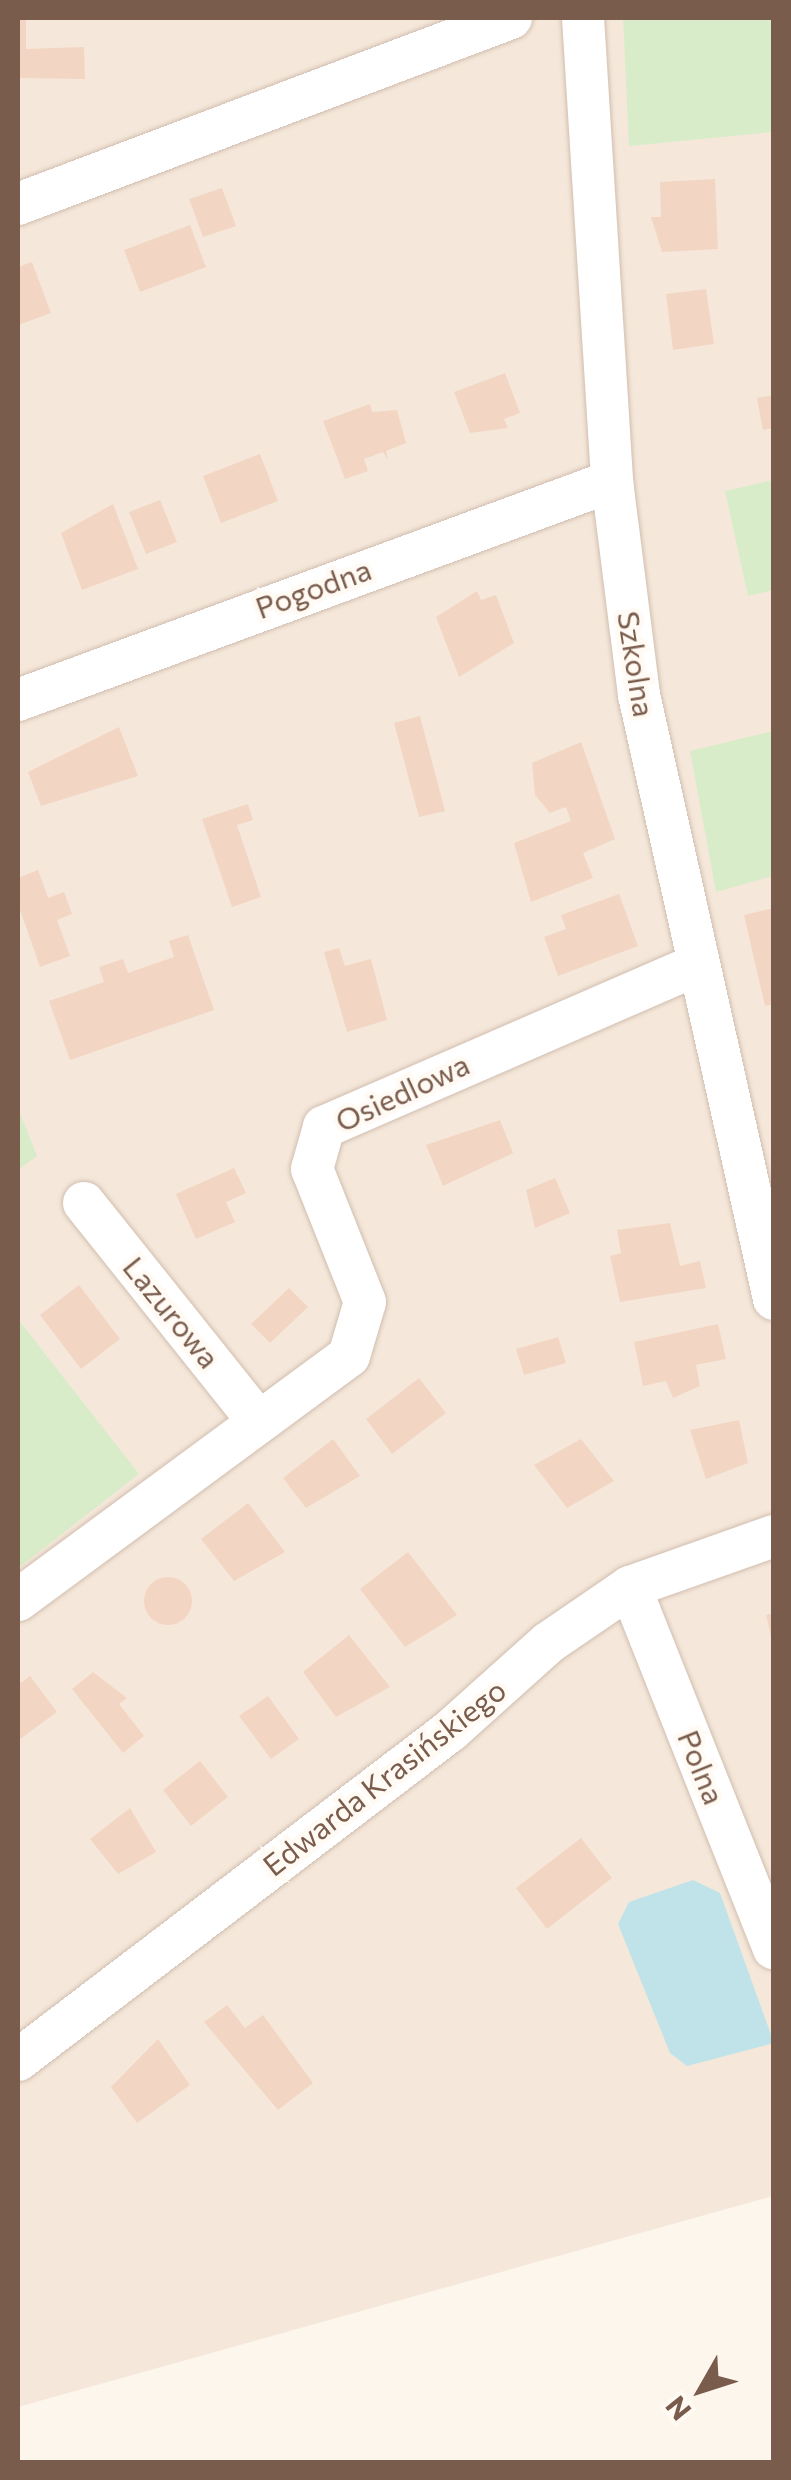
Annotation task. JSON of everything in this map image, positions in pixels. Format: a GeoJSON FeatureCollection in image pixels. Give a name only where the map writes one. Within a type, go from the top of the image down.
{"type":"FeatureCollection","features":[{"type":"Feature","properties":{"kind":"street"},"geometry":{"type":"LineString","coordinates":[[18,204],[511,18]]}},
{"type":"Feature","properties":{"kind":"street","name":"Szkolna"},"geometry":{"type":"LineString","coordinates":[[583,18],[612,482],[639,696],[698,964],[765,1210],[774,1299]]}},
{"type":"Feature","properties":{"kind":"street","name":"Pogodna"},"geometry":{"type":"LineString","coordinates":[[18,700],[612,482]]}},
{"type":"Feature","properties":{"kind":"street","name":"Osiedlowa"},"geometry":{"type":"LineString","coordinates":[[18,1600],[349,1356],[366,1323],[312,1169],[324,1127],[698,964]]}},
{"type":"Feature","properties":{"kind":"street","name":"Lazurowa"},"geometry":{"type":"LineString","coordinates":[[84,1203],[259,1422]]}},
{"type":"Feature","properties":{"kind":"street","name":"Edwarda Krasińskiego"},"geometry":{"type":"LineString","coordinates":[[18,2060],[630,1587],[774,1536]]}},
{"type":"Feature","properties":{"kind":"street","name":"Polna"},"geometry":{"type":"LineString","coordinates":[[630,1587],[774,1948]]}},
{"type":"Feature","properties":{"kind":"shaded area"},"geometry":{"type":"Polygon","coordinates":[[[18,18],[773,18],[773,2196],[18,2407],[18,18]]]}},
{"type":"Feature","properties":{"kind":"green space"},"geometry":{"type":"Polygon","coordinates":[[[623,18],[773,18],[773,132],[629,146],[623,18]]]}},
{"type":"Feature","properties":{"kind":"green space"},"geometry":{"type":"Polygon","coordinates":[[[773,480],[773,590],[748,596],[725,491],[773,480]]]}},
{"type":"Feature","properties":{"kind":"green space"},"geometry":{"type":"Polygon","coordinates":[[[773,731],[773,876],[716,892],[690,751],[773,731]]]}},
{"type":"Feature","properties":{"kind":"green space"},"geometry":{"type":"Polygon","coordinates":[[[18,1108],[37,1156],[18,1170],[18,1108]]]}},
{"type":"Feature","properties":{"kind":"green space"},"geometry":{"type":"Polygon","coordinates":[[[18,1319],[139,1474],[18,1568],[18,1319]]]}},
{"type":"Feature","properties":{"kind":"water"},"geometry":{"type":"Polygon","coordinates":[[[693,1880],[720,1893],[774,2043],[687,2066],[670,2053],[618,1924],[629,1902],[693,1880]]]}},
{"type":"Feature","properties":{"kind":"building"},"geometry":{"type":"Polygon","coordinates":[[[18,18],[26,18],[26,49],[84,47],[85,79],[18,78],[18,18]]]}},
{"type":"Feature","properties":{"kind":"building"},"geometry":{"type":"Polygon","coordinates":[[[715,179],[718,249],[662,252],[651,217],[661,217],[660,182],[715,179]]]}},
{"type":"Feature","properties":{"kind":"building"},"geometry":{"type":"Polygon","coordinates":[[[222,188],[236,226],[203,237],[189,199],[222,188]]]}},
{"type":"Feature","properties":{"kind":"building"},"geometry":{"type":"Polygon","coordinates":[[[190,225],[206,267],[140,292],[124,250],[190,225]]]}},
{"type":"Feature","properties":{"kind":"building"},"geometry":{"type":"Polygon","coordinates":[[[32,262],[51,313],[18,325],[18,267],[32,262]]]}},
{"type":"Feature","properties":{"kind":"building"},"geometry":{"type":"Polygon","coordinates":[[[706,289],[714,344],[673,350],[666,294],[706,289]]]}},
{"type":"Feature","properties":{"kind":"building"},"geometry":{"type":"Polygon","coordinates":[[[505,373],[520,413],[504,419],[508,428],[470,433],[454,392],[505,373]]]}},
{"type":"Feature","properties":{"kind":"building"},"geometry":{"type":"Polygon","coordinates":[[[774,395],[774,428],[763,430],[757,398],[774,395]]]}},
{"type":"Feature","properties":{"kind":"building"},"geometry":{"type":"Polygon","coordinates":[[[370,404],[372,412],[397,410],[406,443],[386,451],[388,460],[383,452],[364,459],[368,471],[345,479],[323,421],[370,404]]]}},
{"type":"Feature","properties":{"kind":"building"},"geometry":{"type":"Polygon","coordinates":[[[260,454],[278,501],[221,523],[203,476],[260,454]]]}},
{"type":"Feature","properties":{"kind":"building"},"geometry":{"type":"Polygon","coordinates":[[[160,500],[177,542],[146,554],[129,512],[160,500]]]}},
{"type":"Feature","properties":{"kind":"building"},"geometry":{"type":"Polygon","coordinates":[[[113,504],[138,569],[82,590],[61,533],[113,504]]]}},
{"type":"Feature","properties":{"kind":"building"},"geometry":{"type":"Polygon","coordinates":[[[477,591],[481,600],[496,595],[514,643],[459,677],[436,617],[477,591]]]}},
{"type":"Feature","properties":{"kind":"building"},"geometry":{"type":"Polygon","coordinates":[[[420,716],[445,811],[419,817],[394,723],[420,716]]]}},
{"type":"Feature","properties":{"kind":"building"},"geometry":{"type":"Polygon","coordinates":[[[119,727],[138,776],[41,806],[28,772],[119,727]]]}},
{"type":"Feature","properties":{"kind":"building"},"geometry":{"type":"Polygon","coordinates":[[[581,742],[615,839],[583,853],[593,878],[531,902],[514,843],[571,821],[566,807],[550,813],[535,795],[532,763],[581,742]]]}},
{"type":"Feature","properties":{"kind":"building"},"geometry":{"type":"Polygon","coordinates":[[[248,804],[253,820],[237,825],[261,897],[232,907],[202,819],[248,804]]]}},
{"type":"Feature","properties":{"kind":"building"},"geometry":{"type":"Polygon","coordinates":[[[38,870],[48,898],[64,892],[72,914],[57,920],[70,956],[40,967],[18,904],[18,878],[38,870]]]}},
{"type":"Feature","properties":{"kind":"building"},"geometry":{"type":"Polygon","coordinates":[[[619,894],[638,946],[558,976],[544,937],[566,929],[561,915],[619,894]]]}},
{"type":"Feature","properties":{"kind":"building"},"geometry":{"type":"Polygon","coordinates":[[[774,908],[774,1004],[765,1006],[744,915],[774,908]]]}},
{"type":"Feature","properties":{"kind":"building"},"geometry":{"type":"Polygon","coordinates":[[[188,935],[214,1010],[70,1060],[49,1001],[104,982],[99,967],[123,959],[128,973],[174,957],[169,941],[188,935]]]}},
{"type":"Feature","properties":{"kind":"building"},"geometry":{"type":"Polygon","coordinates":[[[339,948],[345,966],[371,959],[387,1020],[347,1032],[324,952],[339,948]]]}},
{"type":"Feature","properties":{"kind":"building"},"geometry":{"type":"Polygon","coordinates":[[[500,1120],[513,1153],[443,1186],[426,1145],[500,1120]]]}},
{"type":"Feature","properties":{"kind":"building"},"geometry":{"type":"Polygon","coordinates":[[[234,1168],[246,1193],[226,1202],[235,1222],[196,1239],[176,1194],[234,1168]]]}},
{"type":"Feature","properties":{"kind":"building"},"geometry":{"type":"Polygon","coordinates":[[[555,1178],[570,1213],[535,1228],[526,1190],[555,1178]]]}},
{"type":"Feature","properties":{"kind":"building"},"geometry":{"type":"Polygon","coordinates":[[[670,1223],[680,1266],[700,1261],[706,1288],[620,1302],[610,1256],[621,1253],[617,1230],[670,1223]]]}},
{"type":"Feature","properties":{"kind":"building"},"geometry":{"type":"Polygon","coordinates":[[[79,1285],[120,1339],[81,1369],[40,1315],[79,1285]]]}},
{"type":"Feature","properties":{"kind":"building"},"geometry":{"type":"Polygon","coordinates":[[[289,1288],[308,1307],[270,1343],[251,1324],[289,1288]]]}},
{"type":"Feature","properties":{"kind":"building"},"geometry":{"type":"Polygon","coordinates":[[[718,1324],[726,1359],[696,1365],[700,1386],[673,1398],[666,1381],[643,1386],[634,1342],[718,1324]]]}},
{"type":"Feature","properties":{"kind":"building"},"geometry":{"type":"Polygon","coordinates":[[[558,1337],[566,1363],[524,1375],[516,1349],[558,1337]]]}},
{"type":"Feature","properties":{"kind":"building"},"geometry":{"type":"Polygon","coordinates":[[[419,1378],[446,1413],[392,1454],[366,1419],[419,1378]]]}},
{"type":"Feature","properties":{"kind":"building"},"geometry":{"type":"Polygon","coordinates":[[[739,1420],[748,1463],[706,1479],[690,1430],[739,1420]]]}},
{"type":"Feature","properties":{"kind":"building"},"geometry":{"type":"Polygon","coordinates":[[[333,1439],[360,1476],[306,1508],[283,1478],[333,1439]]]}},
{"type":"Feature","properties":{"kind":"building"},"geometry":{"type":"Polygon","coordinates":[[[581,1439],[614,1481],[567,1508],[534,1465],[581,1439]]]}},
{"type":"Feature","properties":{"kind":"building"},"geometry":{"type":"Polygon","coordinates":[[[248,1503],[285,1552],[234,1581],[201,1539],[248,1503]]]}},
{"type":"Feature","properties":{"kind":"building"},"geometry":{"type":"Polygon","coordinates":[[[408,1552],[457,1615],[405,1647],[360,1589],[408,1552]]]}},
{"type":"Feature","properties":{"kind":"building"},"geometry":{"type":"Polygon","coordinates":[[[168,1577],[185,1584],[192,1601],[185,1618],[168,1625],[151,1618],[144,1601],[151,1584],[168,1577]]]}},
{"type":"Feature","properties":{"kind":"building"},"geometry":{"type":"Polygon","coordinates":[[[774,1613],[774,1640],[772,1640],[766,1615],[774,1613]]]}},
{"type":"Feature","properties":{"kind":"building"},"geometry":{"type":"Polygon","coordinates":[[[349,1635],[390,1687],[336,1717],[303,1672],[349,1635]]]}},
{"type":"Feature","properties":{"kind":"building"},"geometry":{"type":"Polygon","coordinates":[[[93,1672],[127,1698],[119,1704],[144,1736],[123,1753],[72,1689],[93,1672]]]}},
{"type":"Feature","properties":{"kind":"building"},"geometry":{"type":"Polygon","coordinates":[[[30,1676],[57,1712],[20,1739],[18,1685],[30,1676]]]}},
{"type":"Feature","properties":{"kind":"building"},"geometry":{"type":"Polygon","coordinates":[[[268,1696],[299,1739],[271,1759],[239,1716],[268,1696]]]}},
{"type":"Feature","properties":{"kind":"building"},"geometry":{"type":"Polygon","coordinates":[[[200,1761],[228,1797],[191,1826],[163,1790],[200,1761]]]}},
{"type":"Feature","properties":{"kind":"building"},"geometry":{"type":"Polygon","coordinates":[[[130,1808],[156,1852],[118,1874],[90,1839],[130,1808]]]}},
{"type":"Feature","properties":{"kind":"building"},"geometry":{"type":"Polygon","coordinates":[[[581,1838],[612,1878],[547,1929],[516,1888],[581,1838]]]}},
{"type":"Feature","properties":{"kind":"building"},"geometry":{"type":"Polygon","coordinates":[[[227,2005],[245,2028],[263,2015],[313,2083],[278,2110],[204,2022],[227,2005]]]}},
{"type":"Feature","properties":{"kind":"building"},"geometry":{"type":"Polygon","coordinates":[[[158,2039],[190,2085],[137,2123],[111,2087],[158,2039]]]}}]}
